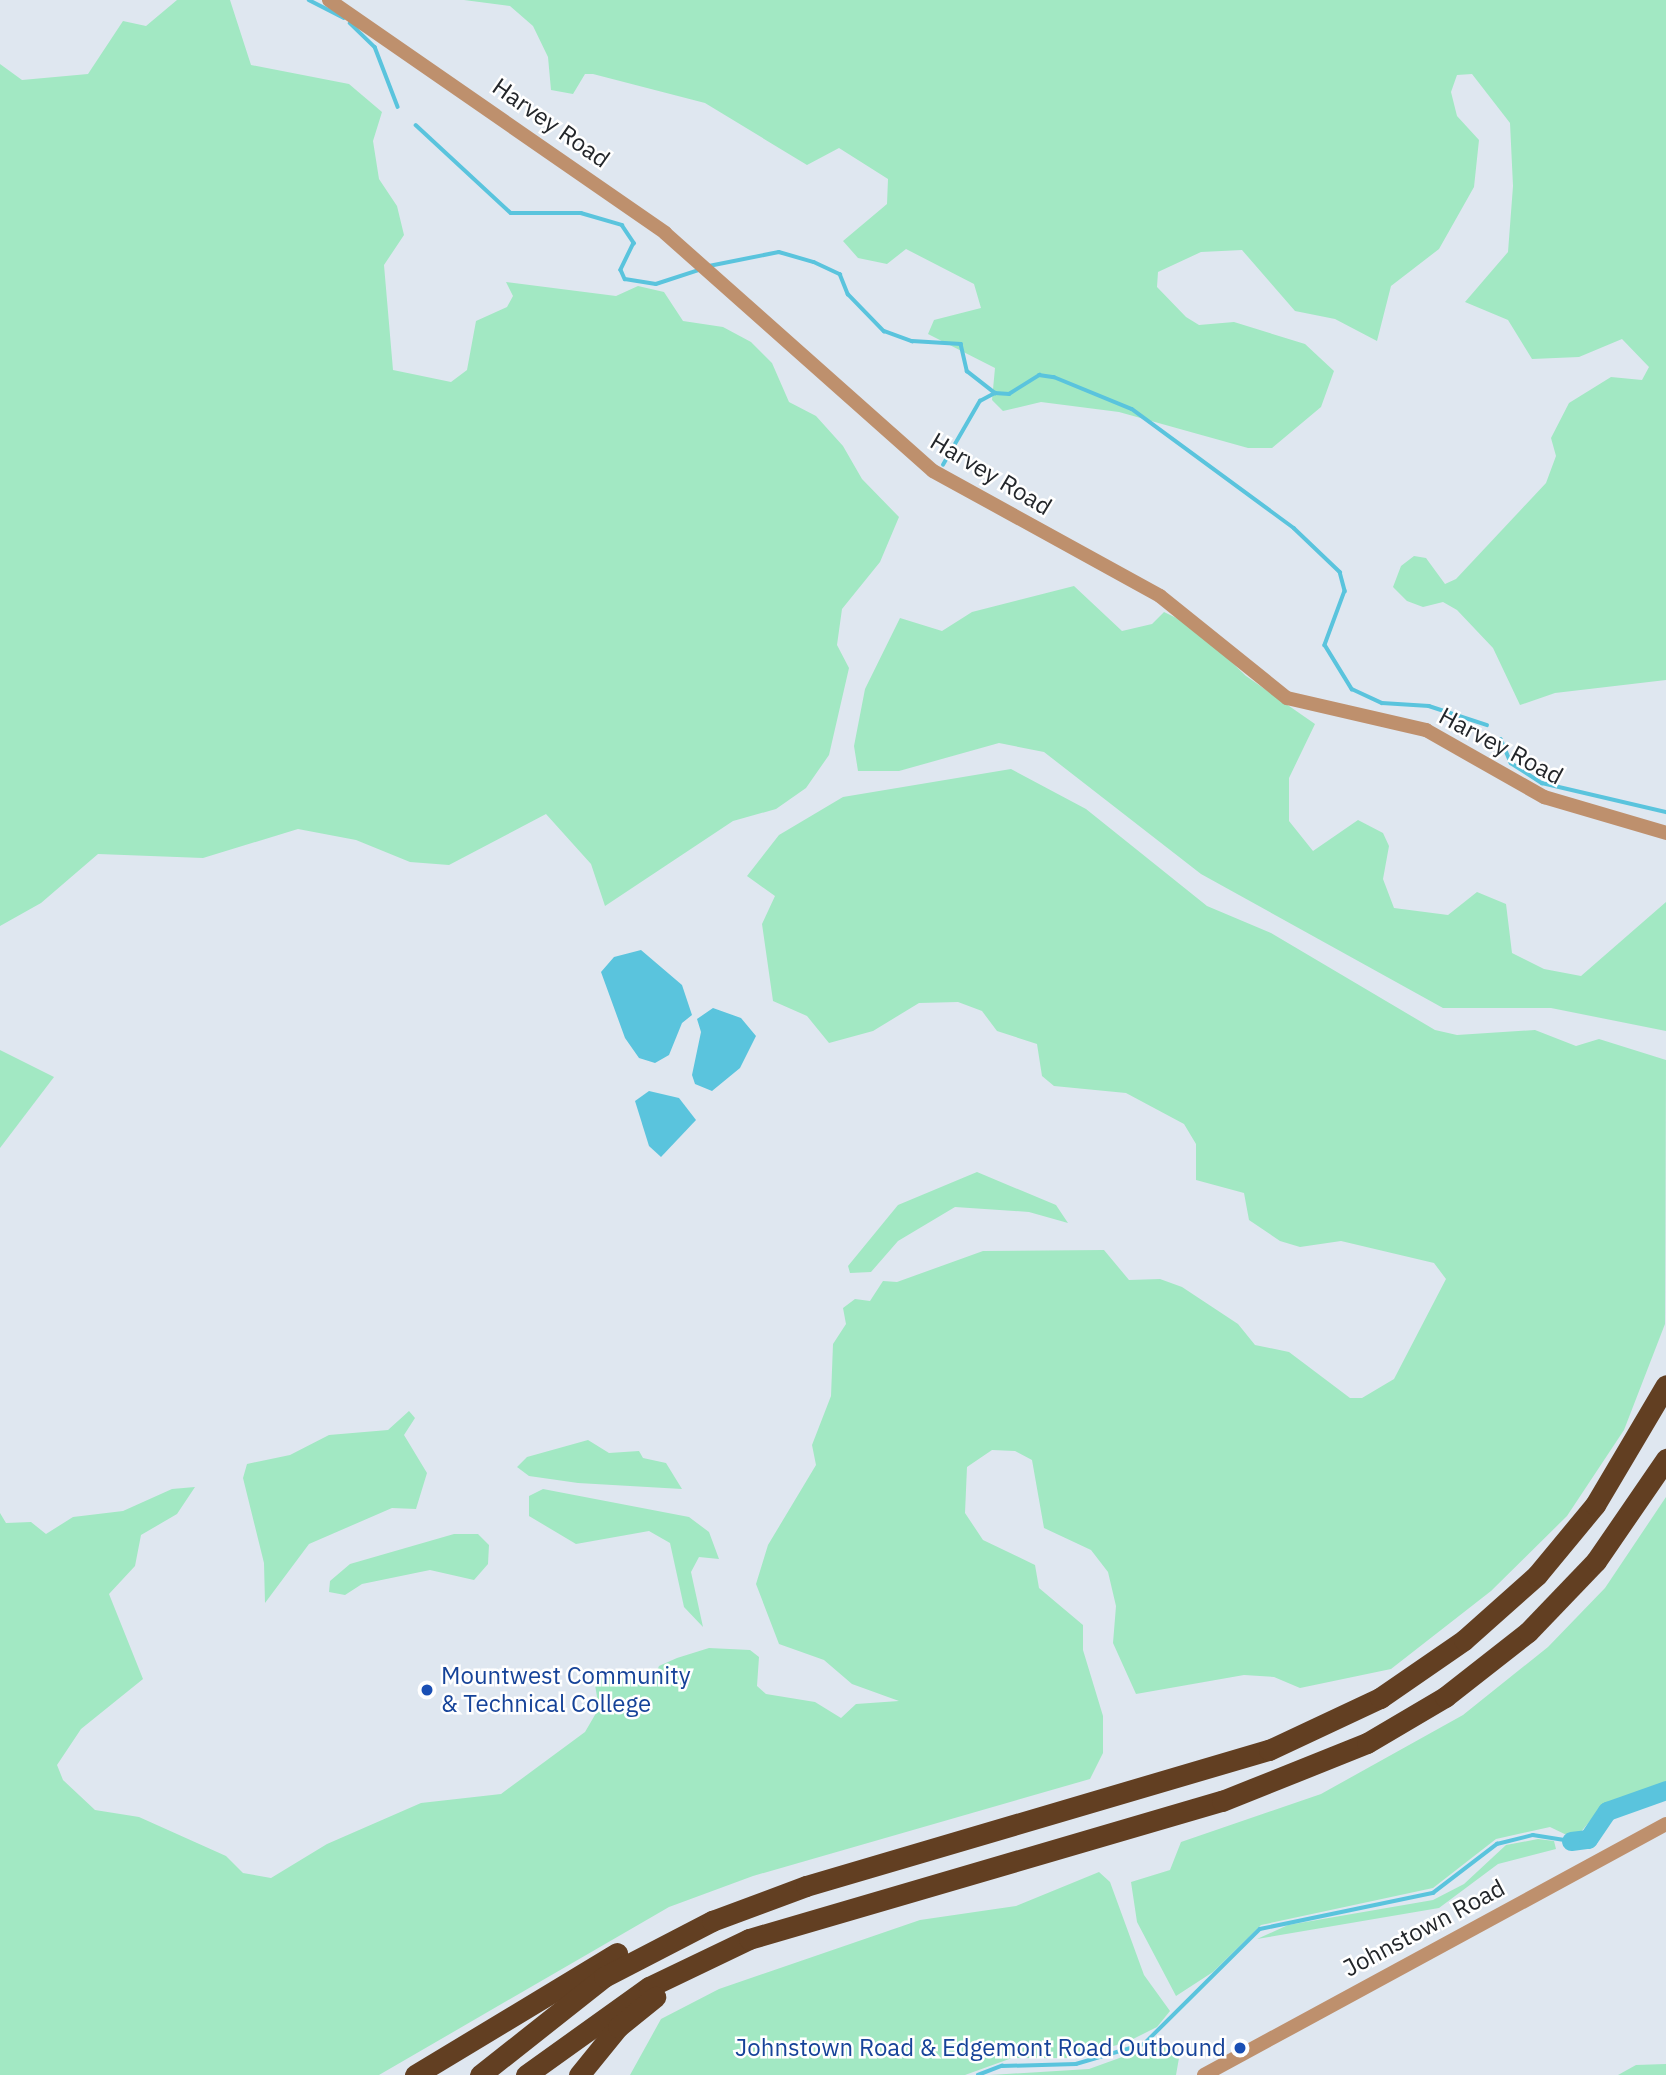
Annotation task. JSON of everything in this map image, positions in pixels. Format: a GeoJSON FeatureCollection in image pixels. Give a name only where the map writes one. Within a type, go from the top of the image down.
{"type":"FeatureCollection","features":[{"type":"Feature","properties":{"kind":"highway"},"geometry":{"type":"LineString","coordinates":[[415,2075],[615,1954],[682,1934],[806,1886],[1269,1750],[1380,1698],[1464,1640],[1537,1575],[1615,1475],[1666,1385]]}},
{"type":"Feature","properties":{"kind":"highway"},"geometry":{"type":"LineString","coordinates":[[526,2075],[607,2013],[699,1961],[806,1919],[1233,1798],[1367,1743],[1445,1697],[1528,1632],[1604,1551],[1666,1459]]}},
{"type":"Feature","properties":{"kind":"highway"},"geometry":{"type":"LineString","coordinates":[[480,2075],[593,1984],[682,1934]]}},
{"type":"Feature","properties":{"kind":"highway"},"geometry":{"type":"LineString","coordinates":[[579,2075],[618,2027],[699,1961]]}},
{"type":"Feature","properties":{"kind":"street","name":"Harvey Road"},"geometry":{"type":"LineString","coordinates":[[329,0],[475,96],[707,268],[933,471],[1160,596],[1287,698],[1426,730],[1544,797],[1666,833]]}},
{"type":"Feature","properties":{"kind":"street","name":"Johnstown Road"},"geometry":{"type":"LineString","coordinates":[[1204,2075],[1666,1824]]}},
{"type":"Feature","properties":{"kind":"green space"},"geometry":{"type":"Polygon","coordinates":[[[177,0],[230,0],[251,65],[349,84],[382,112],[373,141],[379,179],[397,206],[404,235],[384,265],[393,370],[451,382],[467,370],[476,321],[507,307],[513,296],[506,282],[616,296],[638,286],[664,292],[683,321],[723,327],[751,342],[772,363],[789,402],[816,416],[843,446],[862,479],[899,517],[880,562],[842,609],[837,645],[849,668],[829,755],[806,788],[776,809],[733,821],[605,906],[591,864],[546,814],[449,865],[410,862],[356,840],[298,829],[203,858],[98,854],[41,903],[0,926],[0,64],[22,80],[88,74],[123,21],[146,26],[177,0]]]}},
{"type":"Feature","properties":{"kind":"green space"},"geometry":{"type":"Polygon","coordinates":[[[464,0],[1666,0],[1666,680],[1555,693],[1520,705],[1493,648],[1457,610],[1443,602],[1423,607],[1407,601],[1393,587],[1401,566],[1414,556],[1426,558],[1445,584],[1456,579],[1546,483],[1556,456],[1551,438],[1569,403],[1611,377],[1642,380],[1649,367],[1622,339],[1579,357],[1532,359],[1508,320],[1465,302],[1508,252],[1513,186],[1510,123],[1472,74],[1457,75],[1451,92],[1457,116],[1479,140],[1474,187],[1439,249],[1391,286],[1377,341],[1335,319],[1295,311],[1242,250],[1201,252],[1158,272],[1157,287],[1186,317],[1199,325],[1234,322],[1305,344],[1334,371],[1321,407],[1272,448],[1248,448],[1119,412],[1041,402],[1003,411],[992,400],[995,368],[928,334],[934,320],[981,308],[974,284],[906,249],[887,264],[858,258],[843,241],[887,204],[888,179],[839,148],[807,165],[705,103],[593,74],[585,74],[573,94],[551,90],[548,57],[533,26],[510,6],[464,0]]]}},
{"type":"Feature","properties":{"kind":"green space"},"geometry":{"type":"Polygon","coordinates":[[[1074,586],[1122,631],[1152,624],[1164,612],[1195,627],[1246,676],[1315,724],[1289,778],[1289,821],[1313,851],[1358,820],[1383,833],[1389,846],[1383,879],[1394,908],[1448,915],[1477,892],[1506,904],[1512,953],[1544,969],[1581,976],[1666,902],[1666,1031],[1551,1008],[1443,1008],[1201,874],[1044,752],[999,743],[899,771],[858,771],[854,746],[865,689],[900,618],[942,631],[972,612],[1074,586]]]}},
{"type":"Feature","properties":{"kind":"green space"},"geometry":{"type":"Polygon","coordinates":[[[1011,769],[1086,809],[1207,906],[1271,933],[1435,1030],[1457,1035],[1535,1030],[1576,1046],[1599,1039],[1666,1060],[1665,1324],[1624,1430],[1567,1516],[1491,1591],[1391,1669],[1300,1688],[1274,1677],[1244,1675],[1136,1694],[1113,1643],[1116,1606],[1108,1572],[1091,1550],[1044,1528],[1032,1460],[1015,1451],[992,1450],[967,1467],[965,1513],[983,1540],[1035,1565],[1039,1588],[1083,1625],[1083,1650],[1103,1716],[1103,1753],[1090,1779],[753,1876],[669,1907],[379,2075],[0,2075],[0,1513],[6,1523],[31,1522],[46,1534],[73,1517],[123,1511],[172,1489],[195,1487],[177,1514],[141,1535],[135,1566],[109,1594],[143,1679],[81,1729],[57,1765],[63,1780],[95,1810],[139,1817],[226,1856],[243,1873],[271,1878],[327,1844],[421,1803],[501,1794],[585,1732],[599,1708],[595,1685],[603,1676],[653,1681],[659,1666],[677,1658],[709,1648],[750,1650],[759,1657],[757,1686],[766,1694],[815,1702],[841,1718],[856,1704],[899,1701],[852,1684],[824,1660],[779,1644],[756,1584],[768,1545],[816,1465],[812,1445],[831,1396],[833,1344],[846,1324],[843,1308],[855,1299],[870,1301],[883,1281],[897,1282],[983,1251],[1104,1250],[1129,1280],[1160,1279],[1182,1287],[1238,1324],[1255,1345],[1289,1352],[1350,1398],[1362,1398],[1394,1379],[1446,1279],[1434,1263],[1341,1241],[1300,1247],[1280,1241],[1249,1220],[1244,1193],[1196,1180],[1196,1144],[1184,1124],[1126,1093],[1054,1086],[1042,1076],[1037,1044],[997,1031],[982,1011],[958,1002],[919,1003],[873,1031],[829,1043],[807,1016],[773,1001],[762,924],[775,896],[747,876],[779,835],[843,797],[1011,769]]]}},
{"type":"Feature","properties":{"kind":"green space"},"geometry":{"type":"Polygon","coordinates":[[[0,1050],[54,1077],[0,1148],[0,1050]]]}},
{"type":"Feature","properties":{"kind":"green space"},"geometry":{"type":"Polygon","coordinates":[[[977,1172],[1056,1205],[1068,1223],[1029,1212],[955,1207],[898,1241],[871,1272],[850,1273],[848,1266],[898,1205],[977,1172]]]}},
{"type":"Feature","properties":{"kind":"green space"},"geometry":{"type":"Polygon","coordinates":[[[409,1411],[415,1418],[404,1435],[427,1473],[416,1509],[392,1508],[309,1544],[265,1603],[264,1563],[243,1478],[247,1464],[290,1455],[329,1435],[388,1430],[409,1411]]]}},
{"type":"Feature","properties":{"kind":"green space"},"geometry":{"type":"Polygon","coordinates":[[[588,1440],[609,1453],[639,1451],[643,1458],[666,1463],[682,1489],[578,1483],[529,1476],[517,1467],[527,1457],[588,1440]]]}},
{"type":"Feature","properties":{"kind":"green space"},"geometry":{"type":"Polygon","coordinates":[[[543,1489],[689,1517],[709,1532],[719,1559],[699,1557],[691,1572],[703,1627],[684,1607],[670,1543],[649,1531],[576,1544],[529,1516],[529,1496],[543,1489]]]}},
{"type":"Feature","properties":{"kind":"green space"},"geometry":{"type":"Polygon","coordinates":[[[1666,1497],[1666,1785],[1599,1810],[1575,1839],[1550,1827],[1496,1839],[1433,1888],[1261,1925],[1213,1972],[1176,1996],[1137,1922],[1131,1882],[1170,1870],[1181,1842],[1321,1794],[1463,1715],[1548,1647],[1605,1588],[1666,1497]]]}},
{"type":"Feature","properties":{"kind":"green space"},"geometry":{"type":"Polygon","coordinates":[[[454,1534],[478,1534],[489,1545],[488,1564],[474,1580],[430,1570],[362,1584],[345,1595],[329,1592],[330,1581],[350,1564],[454,1534]]]}},
{"type":"Feature","properties":{"kind":"green space"},"geometry":{"type":"Polygon","coordinates":[[[1538,1839],[1554,1841],[1556,1849],[1498,1864],[1439,1908],[1257,1939],[1288,1925],[1433,1900],[1464,1884],[1506,1845],[1538,1839]]]}},
{"type":"Feature","properties":{"kind":"green space"},"geometry":{"type":"Polygon","coordinates":[[[1099,1872],[1110,1882],[1144,1975],[1170,2011],[1157,2027],[1125,2043],[1066,2058],[1012,2058],[965,2075],[630,2075],[661,2019],[719,1989],[920,1920],[1016,1906],[1099,1872]]]}},
{"type":"Feature","properties":{"kind":"green space"},"geometry":{"type":"Polygon","coordinates":[[[1161,2043],[1179,2058],[1176,2075],[990,2075],[1089,2069],[1161,2043]]]}},
{"type":"Feature","properties":{"kind":"green space"},"geometry":{"type":"Polygon","coordinates":[[[1666,2064],[1666,2075],[1618,2075],[1636,2065],[1666,2064]]]}},
{"type":"Feature","properties":{"kind":"water"},"geometry":{"type":"Polygon","coordinates":[[[641,950],[682,985],[692,1015],[682,1023],[669,1055],[655,1063],[639,1058],[625,1038],[601,972],[614,957],[641,950]]]}},
{"type":"Feature","properties":{"kind":"water"},"geometry":{"type":"Polygon","coordinates":[[[713,1008],[741,1018],[756,1036],[740,1068],[712,1091],[695,1084],[692,1075],[701,1032],[697,1019],[713,1008]]]}},
{"type":"Feature","properties":{"kind":"water"},"geometry":{"type":"Polygon","coordinates":[[[649,1091],[679,1098],[696,1120],[661,1157],[649,1146],[635,1101],[649,1091]]]}},
{"type":"Feature","properties":{"kind":"waterway"},"geometry":{"type":"LineString","coordinates":[[309,0],[344,18]]}},
{"type":"Feature","properties":{"kind":"waterway"},"geometry":{"type":"LineString","coordinates":[[350,23],[375,47],[398,107]]}},
{"type":"Feature","properties":{"kind":"waterway"},"geometry":{"type":"LineString","coordinates":[[416,125],[511,213],[581,213],[622,225],[634,243],[621,270],[625,279],[656,284],[699,270]]}},
{"type":"Feature","properties":{"kind":"waterway"},"geometry":{"type":"LineString","coordinates":[[709,266],[779,252],[814,262],[840,274],[848,294],[884,331],[912,341],[961,344],[967,371],[995,393],[1009,394],[1039,375],[1054,377],[1132,409],[1294,528],[1340,572],[1345,591],[1325,645],[1352,689],[1382,703],[1429,706],[1487,725]]}},
{"type":"Feature","properties":{"kind":"waterway"},"geometry":{"type":"LineString","coordinates":[[943,465],[980,401],[995,393]]}},
{"type":"Feature","properties":{"kind":"waterway"},"geometry":{"type":"LineString","coordinates":[[1501,739],[1511,763],[1542,783],[1666,812]]}},
{"type":"Feature","properties":{"kind":"waterway"},"geometry":{"type":"LineString","coordinates":[[1571,1841],[1588,1839],[1607,1811],[1666,1790]]}},
{"type":"Feature","properties":{"kind":"waterway"},"geometry":{"type":"LineString","coordinates":[[978,2075],[1002,2066],[1076,2064],[1144,2044],[1260,1929],[1433,1893],[1497,1844],[1533,1835],[1571,1841]]}},
{"type":"Feature","properties":{"kind":"place","name":"Mountwest Community & Technical College"},"geometry":{"type":"Point","coordinates":[427,1690]}},
{"type":"Feature","properties":{"kind":"place","name":"Johnstown Road & Edgemont Road Outbound"},"geometry":{"type":"Point","coordinates":[1240,2048]}}]}
